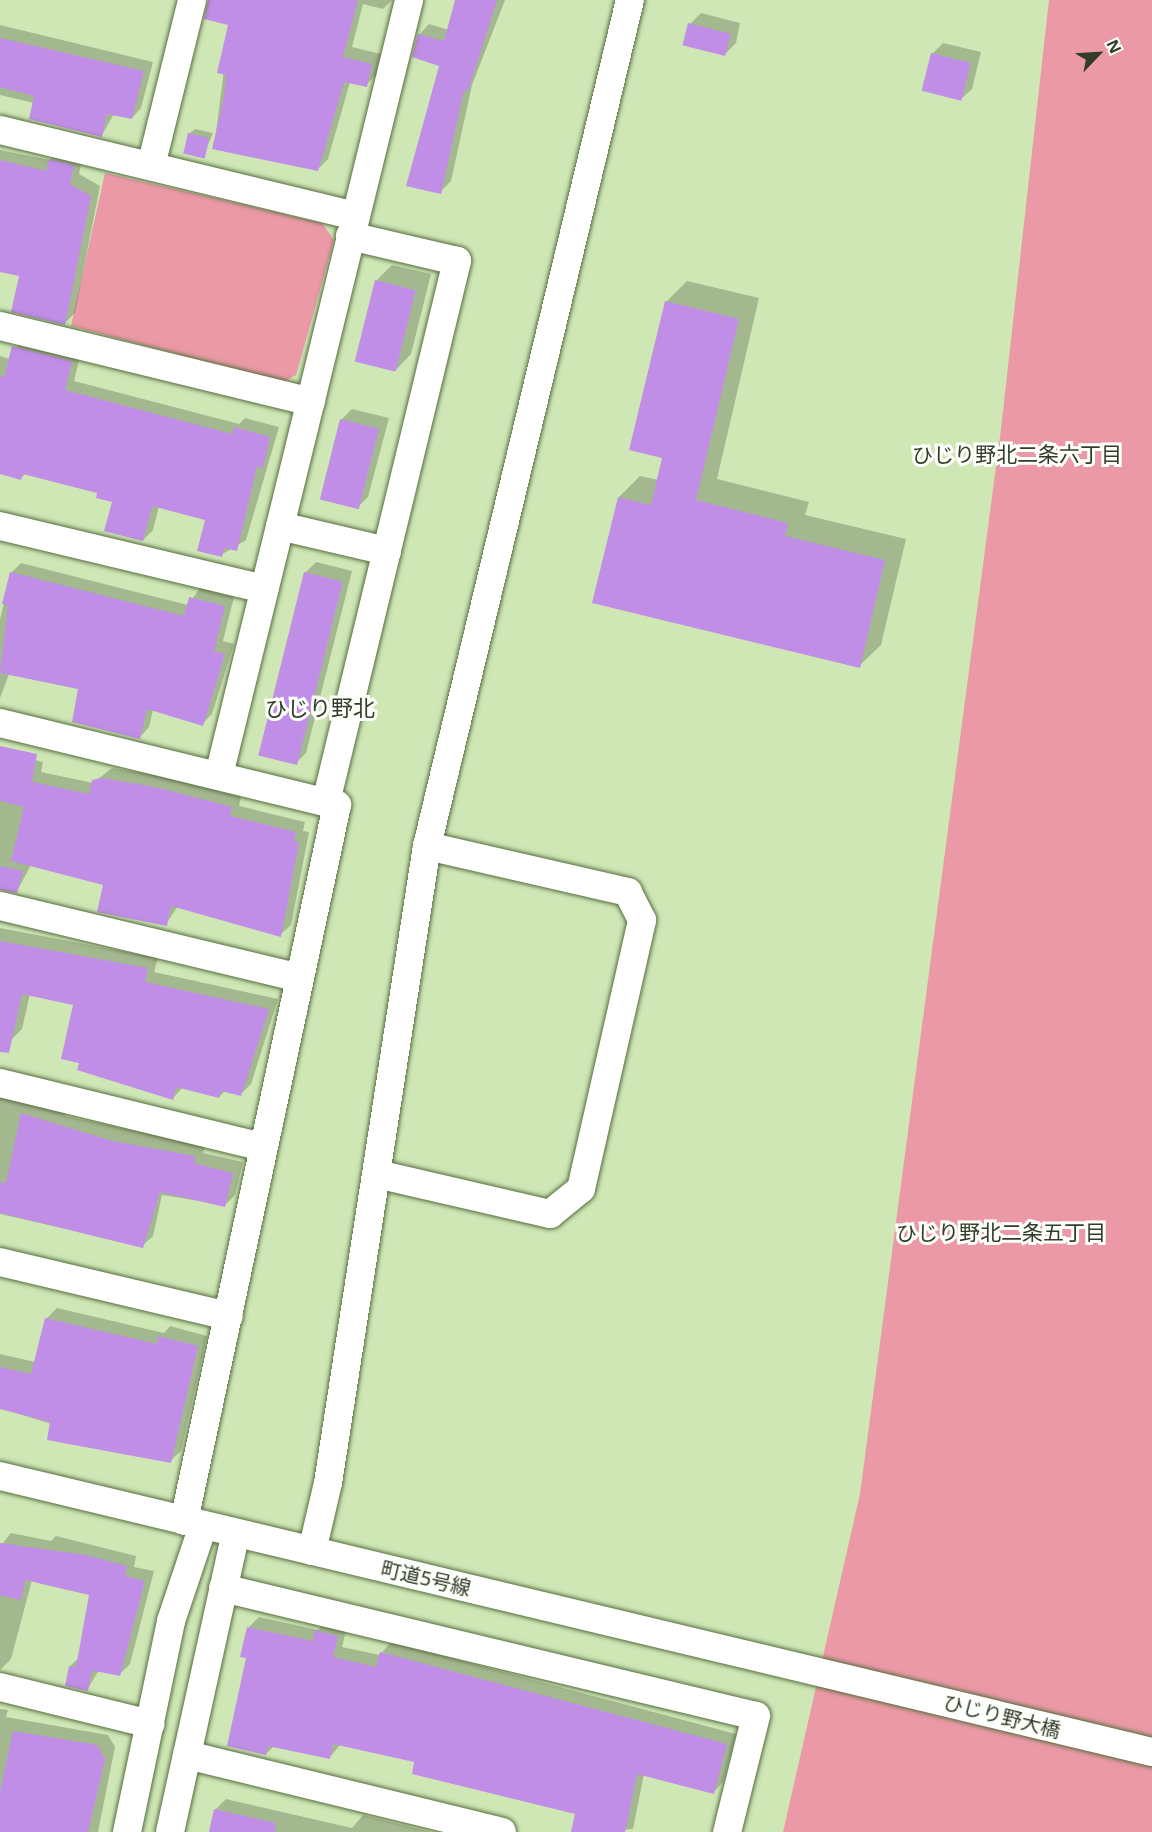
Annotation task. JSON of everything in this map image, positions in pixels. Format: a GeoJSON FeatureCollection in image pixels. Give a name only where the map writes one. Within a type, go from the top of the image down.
{"type":"FeatureCollection","features":[{"type":"Feature","properties":{"kind":"street"},"geometry":{"type":"LineString","coordinates":[[150,166],[192,0]]}},
{"type":"Feature","properties":{"kind":"street"},"geometry":{"type":"LineString","coordinates":[[219,775],[409,0]]}},
{"type":"Feature","properties":{"kind":"street"},"geometry":{"type":"LineString","coordinates":[[312,1551],[328,1483],[427,846],[630,0]]}},
{"type":"Feature","properties":{"kind":"street"},"geometry":{"type":"LineString","coordinates":[[0,130],[150,166],[353,226],[457,261],[326,802]]}},
{"type":"Feature","properties":{"kind":"street"},"geometry":{"type":"LineString","coordinates":[[0,326],[311,402]]}},
{"type":"Feature","properties":{"kind":"street"},"geometry":{"type":"LineString","coordinates":[[0,526],[265,589]]}},
{"type":"Feature","properties":{"kind":"street"},"geometry":{"type":"LineString","coordinates":[[280,526],[387,551]]}},
{"type":"Feature","properties":{"kind":"street"},"geometry":{"type":"LineString","coordinates":[[0,723],[337,804],[262,1148],[229,1316],[194,1523],[127,1832]]}},
{"type":"Feature","properties":{"kind":"street"},"geometry":{"type":"LineString","coordinates":[[377,1174],[550,1214],[581,1189],[642,920],[628,892],[427,846]]}},
{"type":"Feature","properties":{"kind":"street"},"geometry":{"type":"LineString","coordinates":[[0,906],[299,978]]}},
{"type":"Feature","properties":{"kind":"street"},"geometry":{"type":"LineString","coordinates":[[0,1083],[262,1148]]}},
{"type":"Feature","properties":{"kind":"street"},"geometry":{"type":"LineString","coordinates":[[0,1262],[229,1316]]}},
{"type":"Feature","properties":{"kind":"street","name":"町道5号線"},"geometry":{"type":"LineString","coordinates":[[0,1476],[865,1682]]}},
{"type":"Feature","properties":{"kind":"street"},"geometry":{"type":"LineString","coordinates":[[170,1832],[236,1533]]}},
{"type":"Feature","properties":{"kind":"street"},"geometry":{"type":"LineString","coordinates":[[223,1588],[756,1716],[727,1832]]}},
{"type":"Feature","properties":{"kind":"street","name":"ひじり野大橋"},"geometry":{"type":"LineString","coordinates":[[865,1682],[1152,1752]]}},
{"type":"Feature","properties":{"kind":"street"},"geometry":{"type":"LineString","coordinates":[[0,1687],[151,1724]]}},
{"type":"Feature","properties":{"kind":"street"},"geometry":{"type":"LineString","coordinates":[[187,1755],[502,1832]]}},
{"type":"Feature","properties":{"kind":"shaded area"},"geometry":{"type":"Polygon","coordinates":[[[1049,0],[1152,0],[1152,1832],[783,1832],[860,1494],[1001,429],[1049,0]]]}},
{"type":"Feature","properties":{"kind":"shaded area"},"geometry":{"type":"Polygon","coordinates":[[[105,173],[322,223],[334,240],[296,375],[283,382],[71,326],[105,173]]]}},
{"type":"Feature","properties":{"kind":"building"},"geometry":{"type":"Polygon","coordinates":[[[208,0],[358,0],[343,57],[372,64],[367,87],[344,82],[318,171],[212,149],[224,97],[226,75],[217,73],[228,25],[204,19],[208,0]]]}},
{"type":"Feature","properties":{"kind":"building"},"geometry":{"type":"Polygon","coordinates":[[[455,0],[497,0],[468,91],[464,90],[441,194],[406,186],[439,66],[412,57],[418,34],[444,41],[455,0]]]}},
{"type":"Feature","properties":{"kind":"building"},"geometry":{"type":"Polygon","coordinates":[[[688,23],[731,34],[725,56],[682,45],[688,23]]]}},
{"type":"Feature","properties":{"kind":"building"},"geometry":{"type":"Polygon","coordinates":[[[0,38],[144,71],[132,119],[107,114],[102,137],[29,119],[34,96],[0,87],[0,38]]]}},
{"type":"Feature","properties":{"kind":"building"},"geometry":{"type":"Polygon","coordinates":[[[931,53],[971,63],[961,101],[922,91],[931,53]]]}},
{"type":"Feature","properties":{"kind":"building"},"geometry":{"type":"Polygon","coordinates":[[[188,133],[209,138],[205,158],[183,153],[188,133]]]}},
{"type":"Feature","properties":{"kind":"building"},"geometry":{"type":"Polygon","coordinates":[[[49,159],[74,165],[70,184],[91,196],[65,325],[11,312],[19,276],[0,272],[0,160],[46,171],[49,159]]]}},
{"type":"Feature","properties":{"kind":"building"},"geometry":{"type":"Polygon","coordinates":[[[375,280],[416,290],[395,372],[355,362],[375,280]]]}},
{"type":"Feature","properties":{"kind":"building"},"geometry":{"type":"Polygon","coordinates":[[[665,301],[739,319],[696,500],[788,523],[785,536],[885,560],[860,668],[592,603],[618,497],[651,505],[662,458],[629,450],[665,301]]]}},
{"type":"Feature","properties":{"kind":"building"},"geometry":{"type":"Polygon","coordinates":[[[12,346],[72,361],[65,390],[232,434],[234,427],[270,437],[263,468],[257,466],[237,551],[224,548],[222,557],[197,551],[205,520],[152,506],[143,541],[104,531],[112,502],[96,498],[97,493],[23,474],[21,480],[0,474],[0,376],[4,377],[12,346]]]}},
{"type":"Feature","properties":{"kind":"building"},"geometry":{"type":"Polygon","coordinates":[[[340,419],[379,429],[359,509],[320,500],[340,419]]]}},
{"type":"Feature","properties":{"kind":"building"},"geometry":{"type":"Polygon","coordinates":[[[10,572],[184,616],[189,597],[225,606],[214,651],[225,654],[203,726],[147,709],[140,739],[72,722],[78,689],[0,673],[8,606],[2,604],[10,572]]]}},
{"type":"Feature","properties":{"kind":"building"},"geometry":{"type":"Polygon","coordinates":[[[304,572],[343,582],[297,765],[258,755],[304,572]]]}},
{"type":"Feature","properties":{"kind":"building"},"geometry":{"type":"Polygon","coordinates":[[[0,746],[37,754],[32,782],[89,794],[92,780],[101,778],[155,787],[232,807],[230,816],[296,832],[294,841],[299,842],[281,937],[171,906],[167,926],[97,912],[103,885],[11,861],[24,807],[0,801],[0,746]]]}},
{"type":"Feature","properties":{"kind":"building"},"geometry":{"type":"Polygon","coordinates":[[[0,866],[23,871],[17,893],[0,890],[0,866]]]}},
{"type":"Feature","properties":{"kind":"building"},"geometry":{"type":"Polygon","coordinates":[[[0,941],[148,968],[145,982],[269,1009],[241,1096],[221,1091],[219,1098],[176,1087],[173,1100],[77,1070],[79,1063],[61,1059],[73,1005],[22,994],[9,1053],[0,1052],[0,941]]]}},
{"type":"Feature","properties":{"kind":"building"},"geometry":{"type":"Polygon","coordinates":[[[21,1113],[112,1141],[195,1156],[194,1163],[233,1173],[225,1207],[160,1192],[143,1248],[0,1213],[0,1182],[6,1183],[21,1113]]]}},
{"type":"Feature","properties":{"kind":"building"},"geometry":{"type":"Polygon","coordinates":[[[45,1318],[157,1344],[158,1336],[198,1346],[171,1463],[47,1440],[50,1422],[0,1409],[0,1367],[31,1374],[45,1318]]]}},
{"type":"Feature","properties":{"kind":"building"},"geometry":{"type":"Polygon","coordinates":[[[0,1543],[86,1555],[127,1566],[125,1576],[145,1581],[120,1676],[92,1670],[88,1691],[65,1686],[69,1666],[76,1667],[89,1595],[25,1580],[21,1600],[0,1595],[0,1543]]]}},
{"type":"Feature","properties":{"kind":"building"},"geometry":{"type":"Polygon","coordinates":[[[247,1627],[313,1641],[315,1630],[338,1636],[333,1657],[376,1667],[380,1652],[727,1744],[714,1794],[637,1774],[625,1832],[571,1832],[575,1814],[412,1774],[414,1762],[333,1744],[330,1759],[268,1746],[266,1755],[227,1746],[246,1658],[240,1657],[247,1627]]]}},
{"type":"Feature","properties":{"kind":"building"},"geometry":{"type":"Polygon","coordinates":[[[13,1731],[97,1745],[105,1759],[88,1832],[0,1832],[0,1792],[13,1731]]]}},
{"type":"Feature","properties":{"kind":"building"},"geometry":{"type":"Polygon","coordinates":[[[214,1809],[276,1823],[275,1832],[209,1832],[214,1809]]]}},
{"type":"Feature","properties":{"kind":"district","name":"ひじり野北二条六丁目"},"geometry":{"type":"Point","coordinates":[1017,454]}},
{"type":"Feature","properties":{"kind":"district","name":"ひじり野北"},"geometry":{"type":"Point","coordinates":[320,708]}},
{"type":"Feature","properties":{"kind":"district","name":"ひじり野北二条五丁目"},"geometry":{"type":"Point","coordinates":[1001,1232]}}]}
